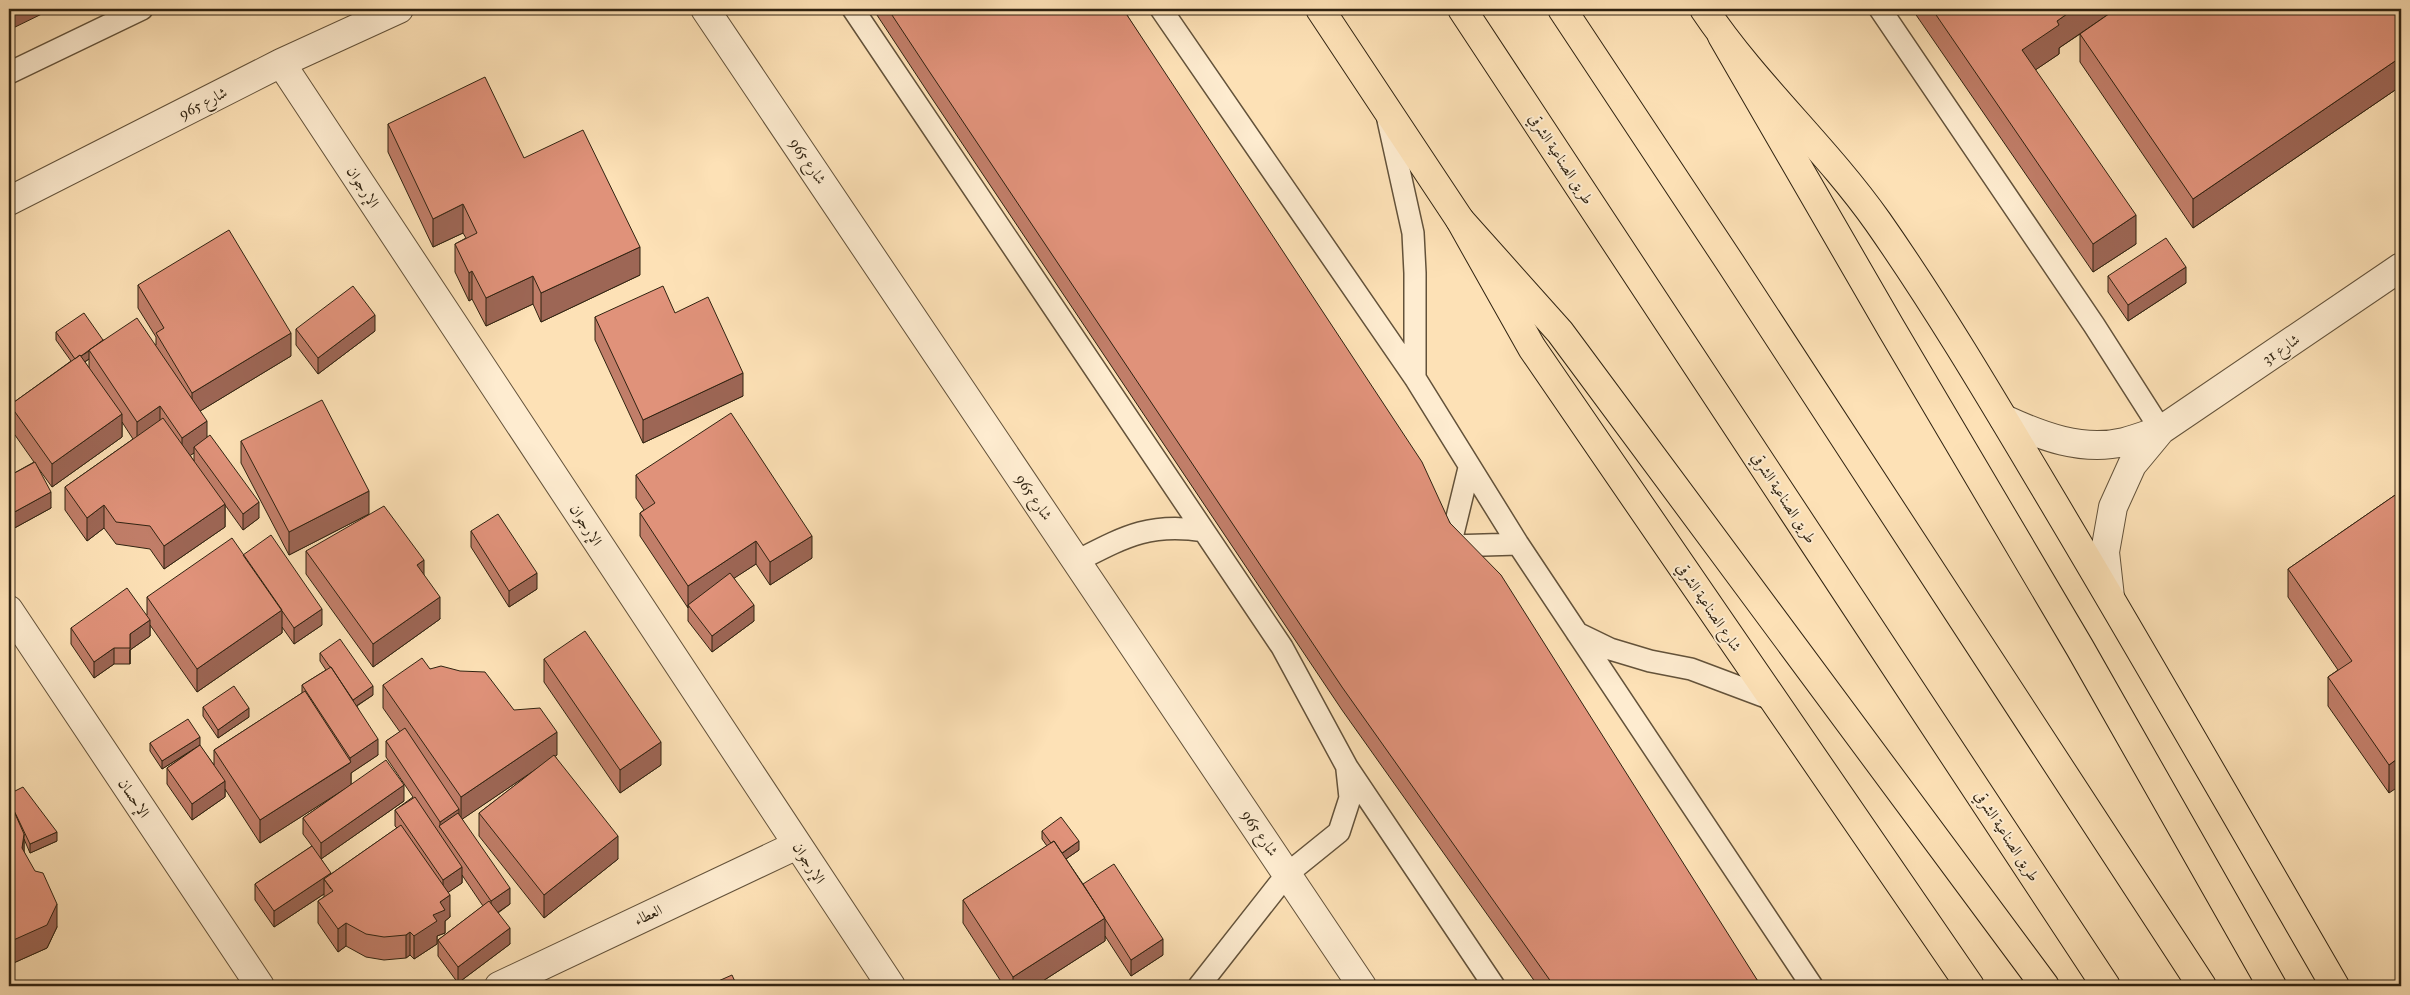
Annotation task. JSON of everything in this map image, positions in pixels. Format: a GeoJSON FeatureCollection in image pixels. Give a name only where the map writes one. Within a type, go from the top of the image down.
{"type":"FeatureCollection","features":[{"type":"Feature","properties":{"kind":"main road"},"geometry":{"type":"LineString","coordinates":[[1320,9],[1460,220],[1560,332],[2045,986]]}},
{"type":"Feature","properties":{"kind":"main road","name":"طريق الصناعية الشرقي"},"geometry":{"type":"LineString","coordinates":[[1462,9],[2106,986]]}},
{"type":"Feature","properties":{"kind":"main road"},"geometry":{"type":"LineString","coordinates":[[1562,9],[1731,264],[2202,986]]}},
{"type":"Feature","properties":{"kind":"main road"},"geometry":{"type":"LineString","coordinates":[[1704,9],[1722,36],[1886,320],[2080,648],[2272,986]]}},
{"type":"Feature","properties":{"kind":"main road"},"geometry":{"type":"LineString","coordinates":[[1722,36],[1836,168],[1877,220],[1928,298],[2004,419],[2110,597],[2335,986]]}},
{"type":"Feature","properties":{"kind":"main road","name":"شارع الصناعية الشرقي"},"geometry":{"type":"LineString","coordinates":[[1460,220],[1532,348],[1970,986]]}},
{"type":"Feature","properties":{"kind":"street","name":"شارع 965"},"geometry":{"type":"LineString","coordinates":[[9,201],[281,63],[399,9]]}},
{"type":"Feature","properties":{"kind":"street","name":"شارع 965"},"geometry":{"type":"LineString","coordinates":[[705,9],[1362,986]]}},
{"type":"Feature","properties":{"kind":"street","name":"الإرجوان"},"geometry":{"type":"LineString","coordinates":[[281,63],[890,986]]}},
{"type":"Feature","properties":{"kind":"street","name":"شارع 31"},"geometry":{"type":"LineString","coordinates":[[2110,597],[2105,552],[2113,507],[2132,465],[2161,430],[2401,267]]}},
{"type":"Feature","properties":{"kind":"street","name":"شارع 31"},"geometry":{"type":"LineString","coordinates":[[2004,419],[2041,436],[2081,444],[2122,442],[2161,430]]}},
{"type":"Feature","properties":{"kind":"street","name":"الإحسان"},"geometry":{"type":"LineString","coordinates":[[9,610],[260,986]]}},
{"type":"Feature","properties":{"kind":"street","name":"العطاء"},"geometry":{"type":"LineString","coordinates":[[499,986],[797,845]]}},
{"type":"Feature","properties":{"kind":"lane"},"geometry":{"type":"LineString","coordinates":[[9,73],[142,9]]}},
{"type":"Feature","properties":{"kind":"lane"},"geometry":{"type":"LineString","coordinates":[[853,9],[1204,531],[1288,643],[1347,767],[1494,986]]}},
{"type":"Feature","properties":{"kind":"lane"},"geometry":{"type":"LineString","coordinates":[[1161,9],[1414,378],[1518,544],[1812,986]]}},
{"type":"Feature","properties":{"kind":"lane"},"geometry":{"type":"LineString","coordinates":[[1880,9],[2094,325],[2161,430]]}},
{"type":"Feature","properties":{"kind":"lane"},"geometry":{"type":"LineString","coordinates":[[1385,105],[1413,233],[1416,273],[1414,378]]}},
{"type":"Feature","properties":{"kind":"lane"},"geometry":{"type":"LineString","coordinates":[[1469,468],[1450,546],[1518,544]]}},
{"type":"Feature","properties":{"kind":"lane"},"geometry":{"type":"LineString","coordinates":[[1078,561],[1128,535],[1178,526],[1204,531]]}},
{"type":"Feature","properties":{"kind":"lane"},"geometry":{"type":"LineString","coordinates":[[1577,633],[1610,649],[1650,661],[1691,669],[1772,699]]}},
{"type":"Feature","properties":{"kind":"lane"},"geometry":{"type":"LineString","coordinates":[[1199,986],[1287,874],[1339,832],[1350,798],[1347,767]]}},
{"type":"Feature","properties":{"kind":"building"},"geometry":{"type":"Polygon","coordinates":[[[888,9],[1123,9],[1422,462],[1450,523],[1501,575],[1761,986],[1554,986],[1342,687],[888,9]]]}},
{"type":"Feature","properties":{"kind":"building"},"geometry":{"type":"Polygon","coordinates":[[[1932,9],[2074,9],[2057,21],[2059,25],[2022,50],[2136,215],[2093,244],[1932,9]]]}},
{"type":"Feature","properties":{"kind":"building"},"geometry":{"type":"Polygon","coordinates":[[[2116,9],[2401,9],[2401,57],[2193,199],[2080,34],[2116,9]]]}},
{"type":"Feature","properties":{"kind":"building"},"geometry":{"type":"Polygon","coordinates":[[[485,77],[524,158],[583,130],[640,247],[541,293],[533,276],[486,298],[472,271],[469,273],[455,244],[477,233],[463,204],[433,219],[388,124],[485,77]]]}},
{"type":"Feature","properties":{"kind":"building"},"geometry":{"type":"Polygon","coordinates":[[[229,230],[291,333],[192,393],[156,333],[164,328],[138,285],[229,230]]]}},
{"type":"Feature","properties":{"kind":"building"},"geometry":{"type":"Polygon","coordinates":[[[2166,238],[2186,267],[2128,305],[2108,276],[2166,238]]]}},
{"type":"Feature","properties":{"kind":"building"},"geometry":{"type":"Polygon","coordinates":[[[353,286],[375,315],[318,358],[296,329],[353,286]]]}},
{"type":"Feature","properties":{"kind":"building"},"geometry":{"type":"Polygon","coordinates":[[[663,286],[675,313],[708,297],[743,373],[643,420],[595,317],[663,286]]]}},
{"type":"Feature","properties":{"kind":"building"},"geometry":{"type":"Polygon","coordinates":[[[84,313],[103,340],[75,359],[56,332],[84,313]]]}},
{"type":"Feature","properties":{"kind":"building"},"geometry":{"type":"Polygon","coordinates":[[[137,318],[207,421],[182,438],[160,406],[137,422],[89,350],[137,318]]]}},
{"type":"Feature","properties":{"kind":"building"},"geometry":{"type":"Polygon","coordinates":[[[80,355],[122,414],[52,464],[10,405],[80,355]]]}},
{"type":"Feature","properties":{"kind":"building"},"geometry":{"type":"Polygon","coordinates":[[[322,400],[369,491],[289,532],[241,441],[322,400]]]}},
{"type":"Feature","properties":{"kind":"building"},"geometry":{"type":"Polygon","coordinates":[[[731,413],[812,536],[770,562],[756,541],[688,586],[640,513],[655,503],[636,475],[731,413]]]}},
{"type":"Feature","properties":{"kind":"building"},"geometry":{"type":"Polygon","coordinates":[[[163,418],[225,504],[164,546],[150,526],[116,522],[104,505],[87,518],[65,487],[163,418]]]}},
{"type":"Feature","properties":{"kind":"building"},"geometry":{"type":"Polygon","coordinates":[[[210,435],[259,502],[243,514],[194,447],[210,435]]]}},
{"type":"Feature","properties":{"kind":"building"},"geometry":{"type":"Polygon","coordinates":[[[35,462],[51,492],[9,515],[9,476],[35,462]]]}},
{"type":"Feature","properties":{"kind":"building"},"geometry":{"type":"Polygon","coordinates":[[[2401,491],[2401,756],[2389,765],[2328,677],[2352,661],[2288,569],[2401,491]]]}},
{"type":"Feature","properties":{"kind":"building"},"geometry":{"type":"Polygon","coordinates":[[[384,506],[424,560],[417,565],[440,597],[373,644],[306,551],[384,506]]]}},
{"type":"Feature","properties":{"kind":"building"},"geometry":{"type":"Polygon","coordinates":[[[498,514],[537,573],[509,591],[471,531],[498,514]]]}},
{"type":"Feature","properties":{"kind":"building"},"geometry":{"type":"Polygon","coordinates":[[[271,535],[322,609],[294,628],[243,555],[271,535]]]}},
{"type":"Feature","properties":{"kind":"building"},"geometry":{"type":"Polygon","coordinates":[[[232,538],[282,610],[197,669],[147,597],[232,538]]]}},
{"type":"Feature","properties":{"kind":"building"},"geometry":{"type":"Polygon","coordinates":[[[730,573],[754,605],[712,636],[688,605],[730,573]]]}},
{"type":"Feature","properties":{"kind":"building"},"geometry":{"type":"Polygon","coordinates":[[[127,588],[150,620],[130,634],[130,648],[114,648],[94,662],[71,628],[127,588]]]}},
{"type":"Feature","properties":{"kind":"building"},"geometry":{"type":"Polygon","coordinates":[[[585,631],[661,742],[620,770],[544,659],[585,631]]]}},
{"type":"Feature","properties":{"kind":"building"},"geometry":{"type":"Polygon","coordinates":[[[340,639],[373,686],[353,700],[320,653],[340,639]]]}},
{"type":"Feature","properties":{"kind":"building"},"geometry":{"type":"Polygon","coordinates":[[[422,658],[430,669],[441,666],[460,671],[485,672],[514,710],[540,708],[557,732],[461,797],[383,685],[422,658]]]}},
{"type":"Feature","properties":{"kind":"building"},"geometry":{"type":"Polygon","coordinates":[[[331,667],[378,739],[350,758],[302,685],[331,667]]]}},
{"type":"Feature","properties":{"kind":"building"},"geometry":{"type":"Polygon","coordinates":[[[234,686],[249,708],[218,730],[203,707],[234,686]]]}},
{"type":"Feature","properties":{"kind":"building"},"geometry":{"type":"Polygon","coordinates":[[[305,691],[351,762],[260,820],[214,750],[305,691]]]}},
{"type":"Feature","properties":{"kind":"building"},"geometry":{"type":"Polygon","coordinates":[[[188,719],[200,737],[162,761],[150,743],[188,719]]]}},
{"type":"Feature","properties":{"kind":"building"},"geometry":{"type":"Polygon","coordinates":[[[405,728],[459,809],[440,822],[386,741],[405,728]]]}},
{"type":"Feature","properties":{"kind":"building"},"geometry":{"type":"Polygon","coordinates":[[[200,745],[225,781],[192,804],[167,768],[200,745]]]}},
{"type":"Feature","properties":{"kind":"building"},"geometry":{"type":"Polygon","coordinates":[[[554,755],[618,836],[544,895],[479,813],[554,755]]]}},
{"type":"Feature","properties":{"kind":"building"},"geometry":{"type":"Polygon","coordinates":[[[386,760],[404,785],[321,843],[303,818],[386,760]]]}},
{"type":"Feature","properties":{"kind":"building"},"geometry":{"type":"Polygon","coordinates":[[[23,787],[57,832],[30,844],[9,800],[9,794],[23,787]]]}},
{"type":"Feature","properties":{"kind":"building"},"geometry":{"type":"Polygon","coordinates":[[[415,797],[462,867],[443,880],[395,810],[415,797]]]}},
{"type":"Feature","properties":{"kind":"building"},"geometry":{"type":"Polygon","coordinates":[[[9,800],[24,834],[22,848],[35,871],[43,873],[57,904],[47,925],[9,942],[9,800]]]}},
{"type":"Feature","properties":{"kind":"building"},"geometry":{"type":"Polygon","coordinates":[[[458,813],[510,888],[491,901],[439,826],[458,813]]]}},
{"type":"Feature","properties":{"kind":"building"},"geometry":{"type":"Polygon","coordinates":[[[1061,817],[1079,841],[1062,853],[1054,841],[1051,843],[1042,831],[1061,817]]]}},
{"type":"Feature","properties":{"kind":"building"},"geometry":{"type":"Polygon","coordinates":[[[401,825],[450,895],[440,902],[445,910],[433,915],[437,921],[414,936],[410,932],[406,935],[384,937],[366,934],[346,923],[338,929],[318,901],[333,891],[324,879],[401,825]]]}},
{"type":"Feature","properties":{"kind":"building"},"geometry":{"type":"Polygon","coordinates":[[[1054,841],[1105,918],[1013,977],[963,900],[1054,841]]]}},
{"type":"Feature","properties":{"kind":"building"},"geometry":{"type":"Polygon","coordinates":[[[312,846],[331,873],[274,911],[255,884],[312,846]]]}},
{"type":"Feature","properties":{"kind":"building"},"geometry":{"type":"Polygon","coordinates":[[[1114,864],[1163,939],[1131,960],[1083,884],[1114,864]]]}},
{"type":"Feature","properties":{"kind":"building"},"geometry":{"type":"Polygon","coordinates":[[[489,901],[510,928],[458,967],[438,940],[489,901]]]}},
{"type":"Feature","properties":{"kind":"building"},"geometry":{"type":"Polygon","coordinates":[[[732,975],[737,986],[707,986],[732,975]]]}}]}
